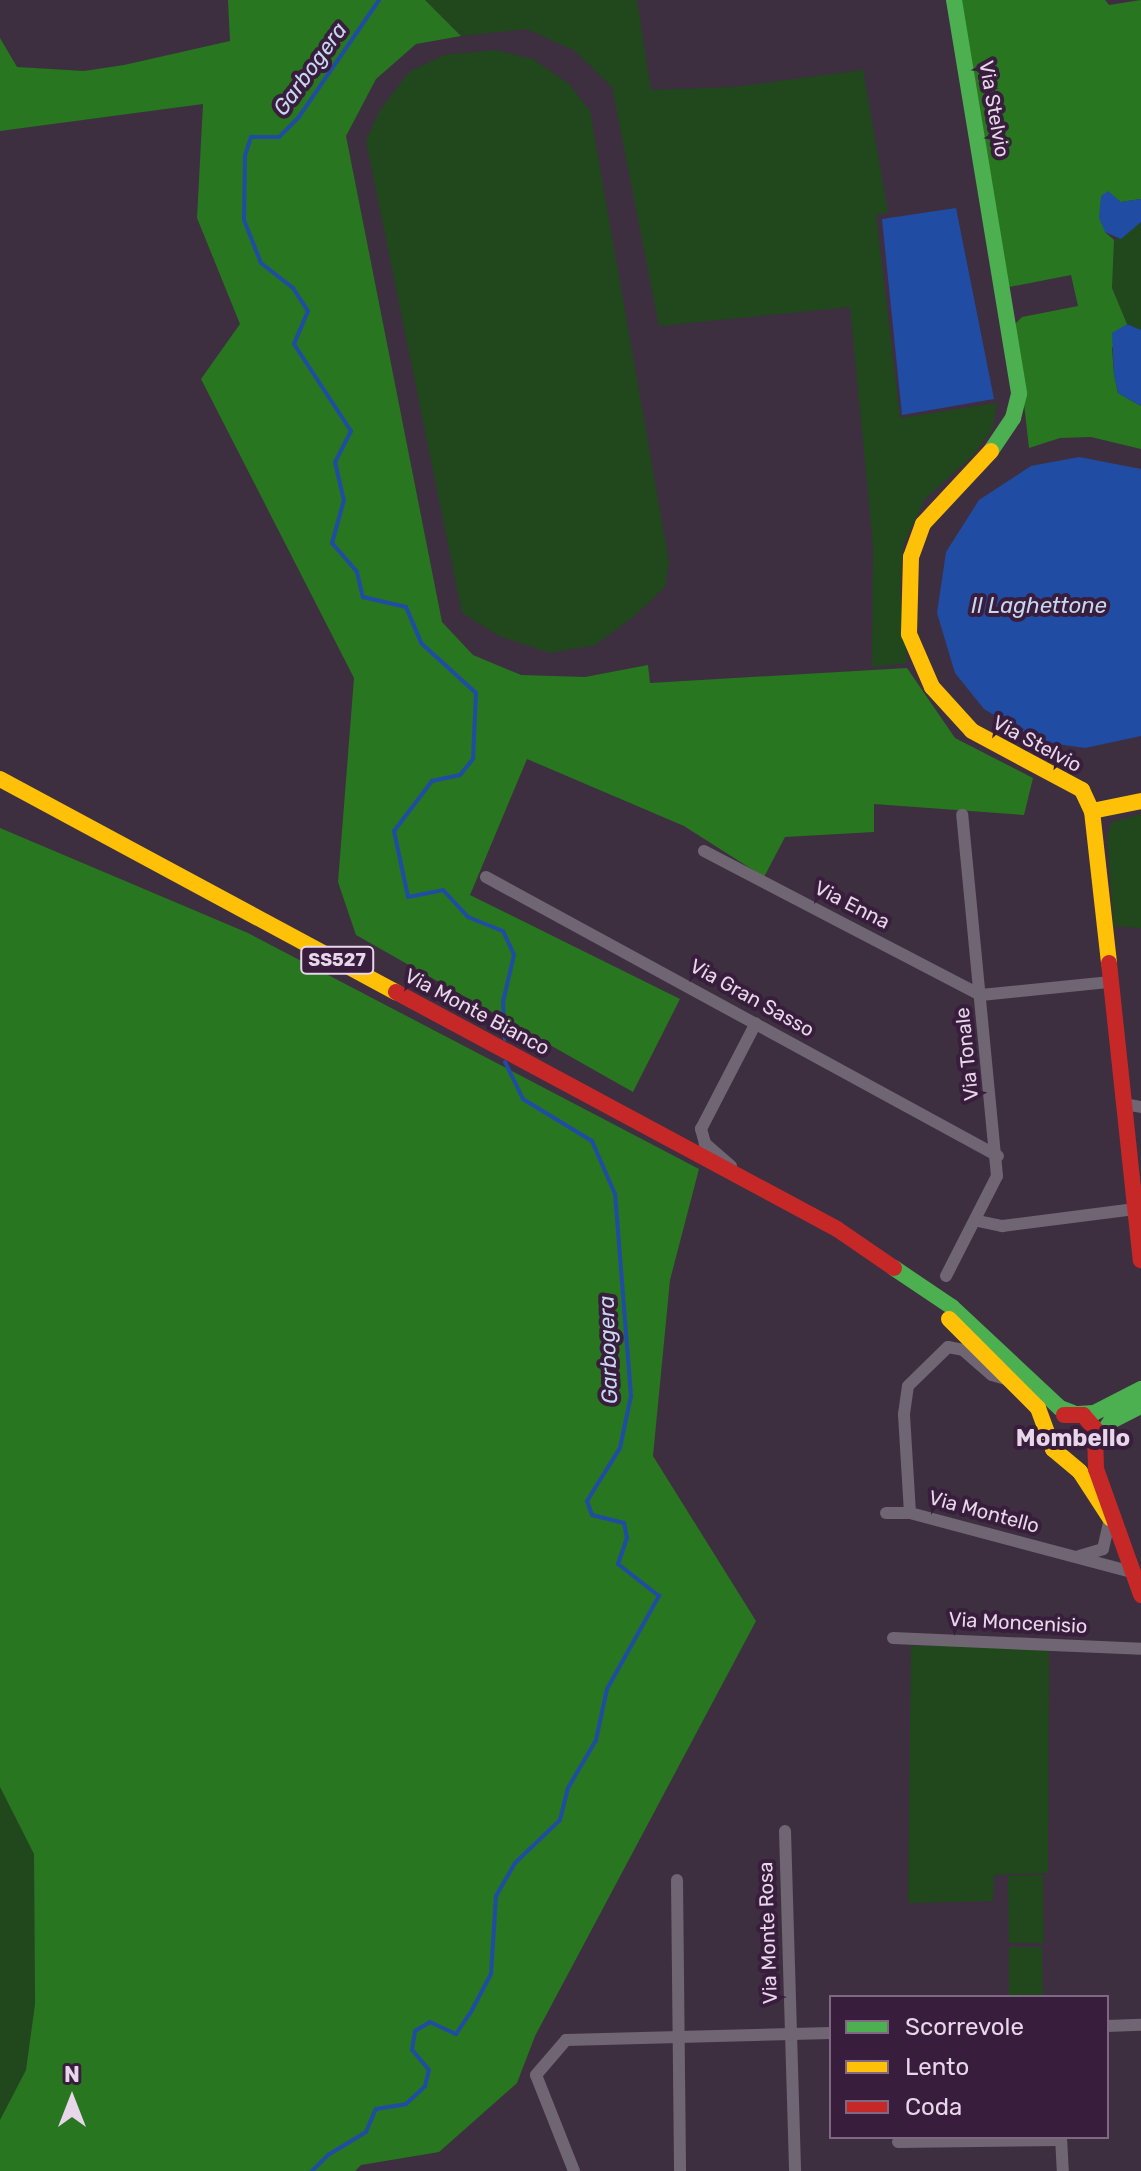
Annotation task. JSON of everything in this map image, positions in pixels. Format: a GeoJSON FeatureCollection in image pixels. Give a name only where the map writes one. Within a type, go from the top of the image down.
{"type":"FeatureCollection","features":[{"type":"Feature","properties":{"kind":"main road","name":"Via Stelvio"},"geometry":{"type":"LineString","coordinates":[[954,0],[1019,394],[1013,418],[997,446],[948,492],[923,524],[911,557],[909,634],[932,687],[952,711],[988,743],[1065,777],[1082,790],[1092,811]]}},
{"type":"Feature","properties":{"kind":"main road","name":"Via Monte Bianco"},"geometry":{"type":"LineString","coordinates":[[0,779],[738,1174],[860,1243],[960,1313],[1060,1408],[1076,1414]]}},
{"type":"Feature","properties":{"kind":"main road"},"geometry":{"type":"LineString","coordinates":[[1141,801],[1092,811],[1141,1260]]}},
{"type":"Feature","properties":{"kind":"main road","name":"Via Monte Bianco"},"geometry":{"type":"LineString","coordinates":[[927,1291],[1038,1408],[1050,1434]]}},
{"type":"Feature","properties":{"kind":"main road"},"geometry":{"type":"LineString","coordinates":[[1110,1518],[1080,1472],[1053,1449],[1050,1434],[1056,1421],[1076,1414],[1094,1413],[1139,1394]]}},
{"type":"Feature","properties":{"kind":"main road"},"geometry":{"type":"LineString","coordinates":[[1064,1458],[1084,1457],[1111,1421],[1139,1394]]}},
{"type":"Feature","properties":{"kind":"main road"},"geometry":{"type":"LineString","coordinates":[[1076,1414],[1093,1425],[1095,1463],[1110,1518],[1141,1595]]}},
{"type":"Feature","properties":{"kind":"street","name":"Via Tonale"},"geometry":{"type":"LineString","coordinates":[[946,1276],[993,1192],[998,1156],[962,815]]}},
{"type":"Feature","properties":{"kind":"street","name":"Via Enna"},"geometry":{"type":"LineString","coordinates":[[704,851],[981,995]]}},
{"type":"Feature","properties":{"kind":"street","name":"Via Gran Sasso"},"geometry":{"type":"LineString","coordinates":[[486,877],[998,1156]]}},
{"type":"Feature","properties":{"kind":"street"},"geometry":{"type":"LineString","coordinates":[[981,995],[1110,982]]}},
{"type":"Feature","properties":{"kind":"street"},"geometry":{"type":"LineString","coordinates":[[738,1174],[705,1143],[701,1129],[756,1023]]}},
{"type":"Feature","properties":{"kind":"street"},"geometry":{"type":"LineString","coordinates":[[1124,1104],[1141,1107]]}},
{"type":"Feature","properties":{"kind":"street"},"geometry":{"type":"LineString","coordinates":[[978,1221],[1002,1226],[1135,1209]]}},
{"type":"Feature","properties":{"kind":"street"},"geometry":{"type":"LineString","coordinates":[[910,1513],[905,1398],[920,1371],[944,1348],[963,1350],[992,1375],[1009,1379]]}},
{"type":"Feature","properties":{"kind":"street","name":"Via Montello"},"geometry":{"type":"LineString","coordinates":[[886,1513],[910,1513],[1132,1572]]}},
{"type":"Feature","properties":{"kind":"street"},"geometry":{"type":"LineString","coordinates":[[1072,1556],[1087,1557],[1103,1549],[1110,1518]]}},
{"type":"Feature","properties":{"kind":"street","name":"Via Moncenisio"},"geometry":{"type":"LineString","coordinates":[[893,1638],[1141,1649]]}},
{"type":"Feature","properties":{"kind":"street","name":"Via Monte Rosa"},"geometry":{"type":"LineString","coordinates":[[785,1831],[795,2171]]}},
{"type":"Feature","properties":{"kind":"street"},"geometry":{"type":"LineString","coordinates":[[677,1880],[680,2171]]}},
{"type":"Feature","properties":{"kind":"street"},"geometry":{"type":"LineString","coordinates":[[1109,2026],[1141,2025]]}},
{"type":"Feature","properties":{"kind":"street"},"geometry":{"type":"LineString","coordinates":[[574,2171],[536,2075],[566,2040],[829,2033]]}},
{"type":"Feature","properties":{"kind":"street"},"geometry":{"type":"LineString","coordinates":[[898,2142],[1061,2139],[1063,2171]]}},
{"type":"Feature","properties":{"kind":"green space"},"geometry":{"type":"Polygon","coordinates":[[[228,0],[425,0],[461,36],[416,44],[376,79],[346,136],[442,622],[473,655],[521,675],[585,677],[648,665],[650,683],[907,668],[955,738],[1033,778],[1024,815],[874,804],[874,832],[785,837],[764,877],[684,826],[527,759],[470,895],[680,999],[633,1092],[356,935],[338,882],[354,678],[201,379],[240,324],[197,218],[203,104],[0,131],[0,38],[17,67],[84,71],[124,65],[230,41],[228,0]]]}},
{"type":"Feature","properties":{"kind":"green space"},"geometry":{"type":"Polygon","coordinates":[[[425,0],[637,0],[651,90],[734,87],[863,70],[888,212],[876,215],[900,418],[997,403],[993,428],[973,455],[925,499],[903,545],[900,591],[907,663],[872,667],[873,544],[850,307],[659,326],[612,87],[575,51],[527,29],[462,36],[425,0]]]}},
{"type":"Feature","properties":{"kind":"green space"},"geometry":{"type":"Polygon","coordinates":[[[961,0],[1105,0],[1109,5],[1141,0],[1141,199],[1121,202],[1105,232],[1114,240],[1112,288],[1127,324],[1112,348],[1114,374],[1118,393],[1141,406],[1141,449],[1091,437],[1060,438],[1029,448],[1015,324],[1022,317],[1078,306],[1071,275],[1009,287],[961,0]]]}},
{"type":"Feature","properties":{"kind":"green space"},"geometry":{"type":"Polygon","coordinates":[[[495,50],[533,59],[569,84],[590,111],[669,562],[665,587],[632,618],[595,645],[550,653],[499,636],[462,613],[366,141],[379,112],[409,72],[444,55],[495,50]]]}},
{"type":"Feature","properties":{"kind":"green space"},"geometry":{"type":"Polygon","coordinates":[[[1141,222],[1141,330],[1127,324],[1112,288],[1114,240],[1141,222]]]}},
{"type":"Feature","properties":{"kind":"green space"},"geometry":{"type":"Polygon","coordinates":[[[1141,814],[1141,928],[1114,926],[1107,837],[1112,822],[1141,814]]]}},
{"type":"Feature","properties":{"kind":"green space"},"geometry":{"type":"Polygon","coordinates":[[[0,828],[248,933],[699,1169],[670,1280],[653,1456],[756,1621],[535,2036],[517,2083],[439,2152],[361,2165],[355,2171],[0,2171],[0,2120],[26,2070],[35,2004],[34,1854],[0,1787],[0,828]]]}},
{"type":"Feature","properties":{"kind":"green space"},"geometry":{"type":"Polygon","coordinates":[[[1049,1645],[1048,1873],[994,1875],[993,1901],[908,1903],[911,1646],[1049,1645]]]}},
{"type":"Feature","properties":{"kind":"green space"},"geometry":{"type":"Polygon","coordinates":[[[0,1787],[34,1854],[35,2005],[26,2070],[0,2120],[0,1787]]]}},
{"type":"Feature","properties":{"kind":"green space"},"geometry":{"type":"Polygon","coordinates":[[[1043,1875],[1044,1943],[1009,1943],[1008,1876],[1043,1875]]]}},
{"type":"Feature","properties":{"kind":"green space"},"geometry":{"type":"Polygon","coordinates":[[[1009,1947],[1042,1947],[1043,1995],[1009,1995],[1009,1947]]]}},
{"type":"Feature","properties":{"kind":"water"},"geometry":{"type":"Polygon","coordinates":[[[1108,191],[1121,202],[1141,199],[1141,222],[1121,239],[1105,232],[1099,218],[1101,196],[1108,191]]]}},
{"type":"Feature","properties":{"kind":"water"},"geometry":{"type":"Polygon","coordinates":[[[956,208],[994,399],[902,415],[882,219],[956,208]]]}},
{"type":"Feature","properties":{"kind":"water"},"geometry":{"type":"Polygon","coordinates":[[[1127,324],[1141,330],[1141,406],[1118,393],[1114,374],[1112,333],[1127,324]]]}},
{"type":"Feature","properties":{"kind":"water","name":"Il Laghettone"},"geometry":{"type":"Polygon","coordinates":[[[1079,457],[1141,469],[1141,736],[1085,748],[1037,741],[984,709],[955,673],[937,613],[946,552],[979,500],[1031,466],[1079,457]]]}},
{"type":"Feature","properties":{"kind":"waterway","name":"Garbogera"},"geometry":{"type":"LineString","coordinates":[[379,0],[299,117],[279,137],[251,137],[245,156],[244,220],[261,263],[293,288],[308,311],[294,344],[351,431],[335,462],[344,500],[332,543],[357,572],[363,597],[406,607],[421,643],[476,693],[473,759],[460,775],[432,781],[394,831],[408,897],[443,890],[468,917],[503,931],[514,955],[503,1002],[505,1039]]}},
{"type":"Feature","properties":{"kind":"waterway","name":"Garbogera"},"geometry":{"type":"LineString","coordinates":[[312,2171],[328,2155],[366,2132],[376,2109],[406,2104],[425,2086],[429,2070],[412,2050],[415,2031],[430,2022],[456,2034],[472,2010],[491,1974],[496,1896],[515,1863],[560,1820],[568,1788],[596,1740],[607,1689],[659,1596],[618,1564],[627,1538],[624,1523],[592,1515],[587,1501],[620,1448],[631,1396],[615,1194],[592,1141],[523,1099],[505,1062]]}},
{"type":"Feature","properties":{"kind":"traffic: fast"},"geometry":{"type":"LineString","coordinates":[[954,0],[1019,394],[1013,418],[991,451]]}},
{"type":"Feature","properties":{"kind":"traffic: fast"},"geometry":{"type":"LineString","coordinates":[[894,1268],[952,1307],[1060,1408],[1073,1413]]}},
{"type":"Feature","properties":{"kind":"traffic: fast"},"geometry":{"type":"LineString","coordinates":[[1078,1414],[1094,1413],[1141,1389]]}},
{"type":"Feature","properties":{"kind":"traffic: fast"},"geometry":{"type":"LineString","coordinates":[[1096,1443],[1111,1421],[1141,1406]]}},
{"type":"Feature","properties":{"kind":"traffic: slow"},"geometry":{"type":"LineString","coordinates":[[991,451],[923,524],[911,557],[909,634],[932,687],[972,731],[1082,790],[1092,811],[1109,963]]}},
{"type":"Feature","properties":{"kind":"traffic: slow"},"geometry":{"type":"LineString","coordinates":[[0,779],[396,992]]}},
{"type":"Feature","properties":{"kind":"traffic: slow"},"geometry":{"type":"LineString","coordinates":[[1092,811],[1141,801]]}},
{"type":"Feature","properties":{"kind":"traffic: slow"},"geometry":{"type":"LineString","coordinates":[[949,1319],[1038,1408],[1053,1449],[1080,1472],[1110,1518]]}},
{"type":"Feature","properties":{"kind":"traffic: jam"},"geometry":{"type":"LineString","coordinates":[[1109,963],[1141,1260]]}},
{"type":"Feature","properties":{"kind":"traffic: jam"},"geometry":{"type":"LineString","coordinates":[[396,992],[837,1229],[894,1268]]}},
{"type":"Feature","properties":{"kind":"traffic: jam"},"geometry":{"type":"LineString","coordinates":[[1064,1415],[1083,1415],[1095,1429],[1096,1469],[1141,1595]]}},
{"type":"Feature","properties":{"kind":"district","name":"Mombello"},"geometry":{"type":"Point","coordinates":[1073,1439]}}]}
